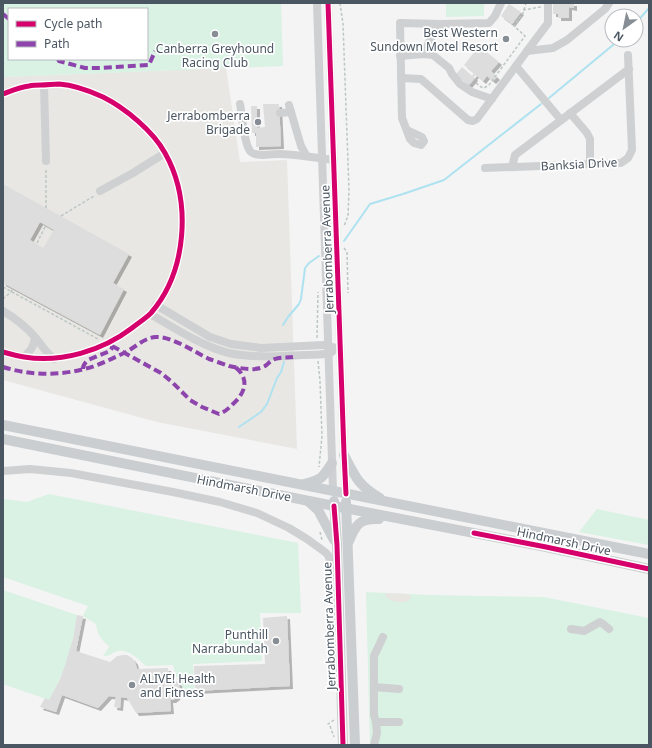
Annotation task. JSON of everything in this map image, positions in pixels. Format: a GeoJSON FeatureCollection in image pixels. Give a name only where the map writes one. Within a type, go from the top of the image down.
{"type":"FeatureCollection","features":[{"type":"Feature","properties":{"kind":"main road","name":"Hindmarsh Drive"},"geometry":{"type":"LineString","coordinates":[[3,425],[391,504],[649,554]]}},
{"type":"Feature","properties":{"kind":"main road","name":"Hindmarsh Drive"},"geometry":{"type":"LineString","coordinates":[[3,440],[421,522],[649,569]]}},
{"type":"Feature","properties":{"kind":"main road"},"geometry":{"type":"LineString","coordinates":[[344,455],[354,476],[363,486],[371,493],[391,504]]}},
{"type":"Feature","properties":{"kind":"main road"},"geometry":{"type":"LineString","coordinates":[[300,485],[320,479],[327,472],[332,463]]}},
{"type":"Feature","properties":{"kind":"main road","name":"Jerrabomberra Avenue"},"geometry":{"type":"LineString","coordinates":[[333,491],[338,580],[341,714],[339,744]]}},
{"type":"Feature","properties":{"kind":"main road","name":"Jerrabomberra Avenue"},"geometry":{"type":"LineString","coordinates":[[346,494],[355,745]]}},
{"type":"Feature","properties":{"kind":"main road"},"geometry":{"type":"LineString","coordinates":[[306,500],[318,510],[337,546]]}},
{"type":"Feature","properties":{"kind":"main road"},"geometry":{"type":"LineString","coordinates":[[348,543],[355,527],[361,521],[367,519],[421,522]]}},
{"type":"Feature","properties":{"kind":"main road"},"geometry":{"type":"LineString","coordinates":[[353,699],[341,714],[354,725]]}},
{"type":"Feature","properties":{"kind":"street","name":"Jerrabomberra Avenue"},"geometry":{"type":"LineString","coordinates":[[317,3],[333,491]]}},
{"type":"Feature","properties":{"kind":"street","name":"Jerrabomberra Avenue"},"geometry":{"type":"LineString","coordinates":[[328,3],[346,494]]}},
{"type":"Feature","properties":{"kind":"street"},"geometry":{"type":"LineString","coordinates":[[407,130],[402,118],[400,23],[489,23],[495,16],[501,3]]}},
{"type":"Feature","properties":{"kind":"street"},"geometry":{"type":"LineString","coordinates":[[527,51],[553,48],[567,40],[605,9],[609,3]]}},
{"type":"Feature","properties":{"kind":"street"},"geometry":{"type":"LineString","coordinates":[[401,78],[420,79],[468,120],[473,121],[478,119],[548,23],[548,5]]}},
{"type":"Feature","properties":{"kind":"street"},"geometry":{"type":"LineString","coordinates":[[424,54],[427,45],[437,28],[442,24]]}},
{"type":"Feature","properties":{"kind":"street"},"geometry":{"type":"LineString","coordinates":[[400,56],[424,54],[433,55],[449,68],[460,84],[472,92],[492,100]]}},
{"type":"Feature","properties":{"kind":"street","name":"Banksia Drive"},"geometry":{"type":"LineString","coordinates":[[485,168],[621,163],[628,158],[632,150],[628,55]]}},
{"type":"Feature","properties":{"kind":"street"},"geometry":{"type":"LineString","coordinates":[[516,66],[561,120]]}},
{"type":"Feature","properties":{"kind":"street"},"geometry":{"type":"LineString","coordinates":[[512,167],[515,155],[629,68]]}},
{"type":"Feature","properties":{"kind":"street"},"geometry":{"type":"LineString","coordinates":[[3,94],[30,85],[60,84],[97,94],[114,103],[145,128],[157,141],[165,153],[174,173],[179,189],[182,207],[181,242],[174,270],[165,291],[150,314],[108,344],[82,353],[54,359],[38,359],[3,352]]}},
{"type":"Feature","properties":{"kind":"street"},"geometry":{"type":"LineString","coordinates":[[44,85],[46,161]]}},
{"type":"Feature","properties":{"kind":"street"},"geometry":{"type":"LineString","coordinates":[[240,104],[246,145],[250,152],[254,155],[306,155],[334,160]]}},
{"type":"Feature","properties":{"kind":"street"},"geometry":{"type":"LineString","coordinates":[[280,113],[290,108],[301,146],[306,155]]}},
{"type":"Feature","properties":{"kind":"street"},"geometry":{"type":"LineString","coordinates":[[570,113],[587,133],[590,139],[590,164]]}},
{"type":"Feature","properties":{"kind":"street"},"geometry":{"type":"LineString","coordinates":[[100,192],[165,153]]}},
{"type":"Feature","properties":{"kind":"street"},"geometry":{"type":"LineString","coordinates":[[156,306],[210,337],[231,344],[261,348],[328,345],[340,349]]}},
{"type":"Feature","properties":{"kind":"street"},"geometry":{"type":"LineString","coordinates":[[3,311],[28,330],[54,359]]}},
{"type":"Feature","properties":{"kind":"street"},"geometry":{"type":"LineString","coordinates":[[150,314],[205,344],[228,353],[262,357],[328,354],[340,349]]}},
{"type":"Feature","properties":{"kind":"street"},"geometry":{"type":"LineString","coordinates":[[328,329],[340,328]]}},
{"type":"Feature","properties":{"kind":"street"},"geometry":{"type":"LineString","coordinates":[[24,357],[34,346],[35,338]]}},
{"type":"Feature","properties":{"kind":"street"},"geometry":{"type":"LineString","coordinates":[[3,471],[30,469],[71,473],[173,492],[257,512],[289,528],[325,552],[328,555],[338,580]]}},
{"type":"Feature","properties":{"kind":"street"},"geometry":{"type":"LineString","coordinates":[[571,628],[584,631],[600,622],[609,629]]}},
{"type":"Feature","properties":{"kind":"street"},"geometry":{"type":"LineString","coordinates":[[374,745],[377,733],[374,715],[374,656],[383,637]]}},
{"type":"Feature","properties":{"kind":"street"},"geometry":{"type":"LineString","coordinates":[[374,687],[399,689]]}},
{"type":"Feature","properties":{"kind":"street"},"geometry":{"type":"LineString","coordinates":[[376,722],[399,722]]}},
{"type":"Feature","properties":{"kind":"path"},"geometry":{"type":"LineString","coordinates":[[340,3],[343,24],[349,190],[348,216],[343,229]]}},
{"type":"Feature","properties":{"kind":"path"},"geometry":{"type":"LineString","coordinates":[[476,83],[484,88],[489,85],[525,36],[514,26],[523,13],[526,3]]}},
{"type":"Feature","properties":{"kind":"path"},"geometry":{"type":"LineString","coordinates":[[523,10],[548,5]]}},
{"type":"Feature","properties":{"kind":"path"},"geometry":{"type":"LineString","coordinates":[[46,161],[46,208]]}},
{"type":"Feature","properties":{"kind":"path"},"geometry":{"type":"LineString","coordinates":[[61,216],[100,192]]}},
{"type":"Feature","properties":{"kind":"path"},"geometry":{"type":"LineString","coordinates":[[37,243],[46,225]]}},
{"type":"Feature","properties":{"kind":"path"},"geometry":{"type":"LineString","coordinates":[[343,245],[347,252],[348,293]]}},
{"type":"Feature","properties":{"kind":"path"},"geometry":{"type":"LineString","coordinates":[[338,277],[347,277]]}},
{"type":"Feature","properties":{"kind":"path"},"geometry":{"type":"LineString","coordinates":[[3,287],[103,342]]}},
{"type":"Feature","properties":{"kind":"path"},"geometry":{"type":"LineString","coordinates":[[3,299],[11,292],[13,288]]}},
{"type":"Feature","properties":{"kind":"path"},"geometry":{"type":"LineString","coordinates":[[313,340],[317,337],[318,292]]}},
{"type":"Feature","properties":{"kind":"path"},"geometry":{"type":"LineString","coordinates":[[316,358],[318,362],[320,381],[322,436],[318,472]]}},
{"type":"Feature","properties":{"kind":"path"},"geometry":{"type":"LineString","coordinates":[[318,528],[325,552]]}},
{"type":"Feature","properties":{"kind":"path"},"geometry":{"type":"LineString","coordinates":[[339,744],[328,724],[341,714]]}},
{"type":"Feature","properties":{"kind":"shaded area"},"geometry":{"type":"Polygon","coordinates":[[[226,68],[240,162],[287,160],[297,449],[157,422],[3,380],[3,77],[226,68]]]}},
{"type":"Feature","properties":{"kind":"green space","name":"Canberra Greyhound Racing Club"},"geometry":{"type":"Polygon","coordinates":[[[3,3],[281,3],[283,66],[3,77],[3,3]]]}},
{"type":"Feature","properties":{"kind":"green space"},"geometry":{"type":"Polygon","coordinates":[[[446,3],[484,3],[484,16],[446,17],[446,3]]]}},
{"type":"Feature","properties":{"kind":"green space"},"geometry":{"type":"Polygon","coordinates":[[[49,494],[298,543],[301,613],[260,613],[262,661],[193,664],[194,689],[184,690],[177,678],[173,665],[146,666],[132,654],[124,651],[103,656],[109,646],[97,631],[96,624],[83,616],[88,606],[3,577],[3,499],[27,502],[49,494]]]}},
{"type":"Feature","properties":{"kind":"green space"},"geometry":{"type":"Polygon","coordinates":[[[597,509],[649,520],[649,545],[579,532],[597,509]]]}},
{"type":"Feature","properties":{"kind":"green space"},"geometry":{"type":"Polygon","coordinates":[[[3,590],[77,615],[76,626],[68,659],[49,700],[3,684],[3,590]]]}},
{"type":"Feature","properties":{"kind":"green space"},"geometry":{"type":"Polygon","coordinates":[[[366,592],[428,595],[544,597],[649,618],[649,745],[370,745],[366,592]]]}},
{"type":"Feature","properties":{"kind":"sand"},"geometry":{"type":"Polygon","coordinates":[[[386,593],[408,594],[411,597],[409,601],[396,602],[387,598],[385,596],[386,593]]]}},
{"type":"Feature","properties":{"kind":"building"},"geometry":{"type":"Polygon","coordinates":[[[553,3],[574,3],[574,8],[569,7],[569,18],[558,18],[558,14],[553,14],[553,3]]]}},
{"type":"Feature","properties":{"kind":"building"},"geometry":{"type":"Polygon","coordinates":[[[509,4],[521,12],[512,24],[501,16],[509,4]]]}},
{"type":"Feature","properties":{"kind":"building"},"geometry":{"type":"Polygon","coordinates":[[[479,46],[499,62],[491,71],[497,77],[493,81],[487,76],[483,81],[476,75],[469,85],[456,74],[462,67],[472,76],[474,73],[464,65],[479,46]]]}},
{"type":"Feature","properties":{"kind":"building"},"geometry":{"type":"Polygon","coordinates":[[[263,104],[279,104],[281,146],[256,147],[256,133],[252,133],[251,106],[257,106],[257,128],[265,127],[263,104]]]}},
{"type":"Feature","properties":{"kind":"building"},"geometry":{"type":"Polygon","coordinates":[[[3,184],[129,254],[113,283],[124,289],[100,335],[3,283],[3,184]],[[40,222],[30,240],[43,248],[54,230],[40,222]]]}},
{"type":"Feature","properties":{"kind":"building"},"geometry":{"type":"Polygon","coordinates":[[[77,615],[83,616],[76,651],[110,662],[117,656],[127,655],[135,662],[137,669],[168,668],[169,678],[179,683],[180,691],[177,697],[170,700],[171,711],[136,713],[127,698],[121,697],[120,708],[114,707],[116,697],[109,696],[98,708],[62,695],[56,712],[40,707],[45,698],[49,700],[60,679],[73,639],[77,615]]]}},
{"type":"Feature","properties":{"kind":"building","name":"Punthill Narrabundah"},"geometry":{"type":"Polygon","coordinates":[[[287,616],[290,686],[195,691],[194,666],[265,664],[263,618],[287,616]]]}},
{"type":"Feature","properties":{"kind":"waterway"},"geometry":{"type":"LineString","coordinates":[[644,14],[649,8]]}},
{"type":"Feature","properties":{"kind":"waterway"},"geometry":{"type":"LineString","coordinates":[[549,98],[609,48]]}},
{"type":"Feature","properties":{"kind":"waterway"},"geometry":{"type":"LineString","coordinates":[[344,241],[370,204],[444,180],[541,104]]}},
{"type":"Feature","properties":{"kind":"waterway"},"geometry":{"type":"LineString","coordinates":[[283,325],[299,304],[301,299],[305,268],[319,256]]}},
{"type":"Feature","properties":{"kind":"waterway"},"geometry":{"type":"LineString","coordinates":[[239,427],[261,412],[267,404],[284,362]]}},
{"type":"Feature","properties":{"kind":"marked path"},"geometry":{"type":"LineString","coordinates":[[3,14],[8,18]]}},
{"type":"Feature","properties":{"kind":"marked path"},"geometry":{"type":"LineString","coordinates":[[58,60],[85,68],[149,65],[155,51]]}},
{"type":"Feature","properties":{"kind":"marked path"},"geometry":{"type":"LineString","coordinates":[[3,367],[23,372],[43,374],[64,373],[89,368],[128,351],[147,339],[156,337],[169,339],[209,359],[229,366],[257,369],[265,366],[275,359],[293,357]]}},
{"type":"Feature","properties":{"kind":"marked path"},"geometry":{"type":"LineString","coordinates":[[112,346],[161,373],[190,400],[219,414],[233,404],[241,395],[243,390],[244,380],[242,375],[234,366]]}},
{"type":"Feature","properties":{"kind":"marked path"},"geometry":{"type":"LineString","coordinates":[[83,369],[84,364],[88,360],[110,351],[112,346]]}},
{"type":"Feature","properties":{"kind":"cycle path"},"geometry":{"type":"LineString","coordinates":[[328,3],[346,494]]}},
{"type":"Feature","properties":{"kind":"cycle path"},"geometry":{"type":"LineString","coordinates":[[3,94],[32,85],[57,84],[76,87],[93,93],[120,107],[146,129],[165,153],[174,172],[182,214],[182,235],[178,257],[172,277],[163,296],[151,313],[144,319],[108,343],[67,357],[21,357],[3,352]]}},
{"type":"Feature","properties":{"kind":"cycle path"},"geometry":{"type":"LineString","coordinates":[[334,506],[337,545],[343,745]]}},
{"type":"Feature","properties":{"kind":"cycle path"},"geometry":{"type":"LineString","coordinates":[[474,533],[649,569]]}},
{"type":"Feature","properties":{"kind":"place","name":"Canberra Greyhound Racing Club"},"geometry":{"type":"Point","coordinates":[215,34]}},
{"type":"Feature","properties":{"kind":"place","name":"Best Western Sundown Motel Resort"},"geometry":{"type":"Point","coordinates":[506,39]}},
{"type":"Feature","properties":{"kind":"place","name":"Jerrabomberra Brigade"},"geometry":{"type":"Point","coordinates":[258,122]}},
{"type":"Feature","properties":{"kind":"place","name":"Punthill Narrabundah"},"geometry":{"type":"Point","coordinates":[276,641]}},
{"type":"Feature","properties":{"kind":"place","name":"ALIVE! Health and Fitness"},"geometry":{"type":"Point","coordinates":[132,685]}}]}
